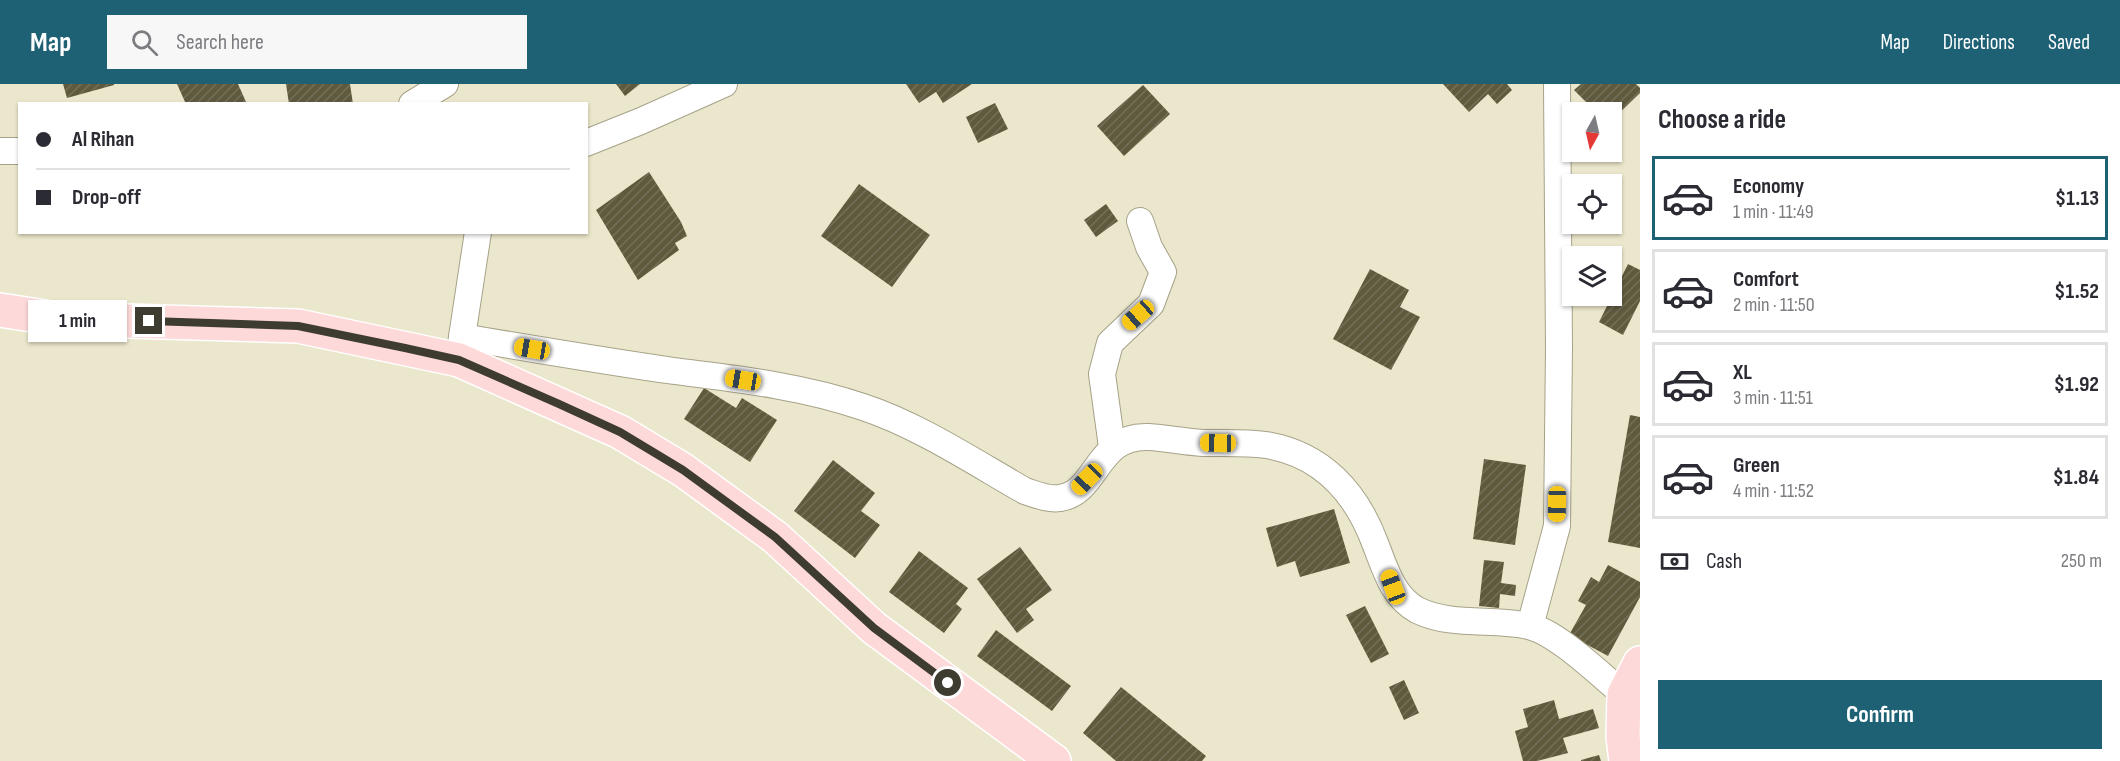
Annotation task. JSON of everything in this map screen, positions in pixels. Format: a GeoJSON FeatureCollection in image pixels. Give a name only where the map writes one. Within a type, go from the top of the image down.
{"type":"FeatureCollection","features":[{"type":"Feature","properties":{"kind":"main road"},"geometry":{"type":"LineString","coordinates":[[0,310],[58,319],[298,326],[461,349],[620,432],[683,470],[775,537],[874,628],[1054,761]]}},
{"type":"Feature","properties":{"kind":"main road"},"geometry":{"type":"LineString","coordinates":[[1626,761],[1623,737],[1624,694],[1640,663]]}},
{"type":"Feature","properties":{"kind":"street"},"geometry":{"type":"LineString","coordinates":[[415,102],[446,84]]}},
{"type":"Feature","properties":{"kind":"street"},"geometry":{"type":"LineString","coordinates":[[588,142],[641,122],[724,84]]}},
{"type":"Feature","properties":{"kind":"street"},"geometry":{"type":"LineString","coordinates":[[1530,626],[1557,526],[1559,336],[1557,84]]}},
{"type":"Feature","properties":{"kind":"street"},"geometry":{"type":"LineString","coordinates":[[0,151],[18,151]]}},
{"type":"Feature","properties":{"kind":"street"},"geometry":{"type":"LineString","coordinates":[[1112,447],[1102,374],[1110,343],[1151,304],[1163,272],[1149,247],[1140,221]]}},
{"type":"Feature","properties":{"kind":"street"},"geometry":{"type":"LineString","coordinates":[[477,234],[461,349],[555,353],[817,394],[862,406],[894,419],[1025,490],[1043,497],[1060,498],[1074,493],[1112,447],[1128,438],[1147,437],[1176,441],[1266,445],[1292,452],[1316,462],[1348,493],[1369,526],[1393,587],[1404,601],[1419,610],[1439,617],[1530,626],[1551,635],[1624,694]]}},
{"type":"Feature","properties":{"kind":"building"},"geometry":{"type":"Polygon","coordinates":[[[63,84],[114,84],[114,85],[67,98],[63,84]]]}},
{"type":"Feature","properties":{"kind":"building"},"geometry":{"type":"Polygon","coordinates":[[[177,84],[238,84],[246,102],[185,102],[177,84]]]}},
{"type":"Feature","properties":{"kind":"building"},"geometry":{"type":"Polygon","coordinates":[[[286,84],[350,84],[353,102],[289,102],[286,84]]]}},
{"type":"Feature","properties":{"kind":"building"},"geometry":{"type":"Polygon","coordinates":[[[616,84],[640,84],[625,96],[616,84]]]}},
{"type":"Feature","properties":{"kind":"building"},"geometry":{"type":"Polygon","coordinates":[[[906,84],[972,84],[943,103],[936,92],[919,103],[906,84]]]}},
{"type":"Feature","properties":{"kind":"building"},"geometry":{"type":"Polygon","coordinates":[[[1443,84],[1507,84],[1512,90],[1497,104],[1488,94],[1469,112],[1443,84]]]}},
{"type":"Feature","properties":{"kind":"building"},"geometry":{"type":"Polygon","coordinates":[[[1581,84],[1636,84],[1640,88],[1640,93],[1622,110],[1622,102],[1586,102],[1574,90],[1581,84]]]}},
{"type":"Feature","properties":{"kind":"building"},"geometry":{"type":"Polygon","coordinates":[[[1143,85],[1170,114],[1124,156],[1097,126],[1143,85]]]}},
{"type":"Feature","properties":{"kind":"building"},"geometry":{"type":"Polygon","coordinates":[[[995,103],[1008,129],[978,143],[966,117],[995,103]]]}},
{"type":"Feature","properties":{"kind":"building"},"geometry":{"type":"Polygon","coordinates":[[[649,172],[681,222],[687,236],[675,243],[679,250],[638,280],[596,210],[649,172]]]}},
{"type":"Feature","properties":{"kind":"building"},"geometry":{"type":"Polygon","coordinates":[[[859,184],[930,235],[892,287],[821,236],[859,184]]]}},
{"type":"Feature","properties":{"kind":"building"},"geometry":{"type":"Polygon","coordinates":[[[1106,204],[1118,221],[1096,237],[1084,220],[1106,204]]]}},
{"type":"Feature","properties":{"kind":"building"},"geometry":{"type":"Polygon","coordinates":[[[1628,264],[1640,270],[1640,301],[1623,335],[1599,322],[1607,306],[1622,306],[1622,276],[1628,264]]]}},
{"type":"Feature","properties":{"kind":"building"},"geometry":{"type":"Polygon","coordinates":[[[1370,269],[1409,290],[1400,307],[1420,317],[1391,370],[1333,339],[1370,269]]]}},
{"type":"Feature","properties":{"kind":"building"},"geometry":{"type":"Polygon","coordinates":[[[704,388],[736,408],[742,398],[777,420],[750,462],[684,419],[704,388]]]}},
{"type":"Feature","properties":{"kind":"building"},"geometry":{"type":"Polygon","coordinates":[[[1630,415],[1640,417],[1640,548],[1608,542],[1630,415]]]}},
{"type":"Feature","properties":{"kind":"building"},"geometry":{"type":"Polygon","coordinates":[[[1484,459],[1526,465],[1515,545],[1473,539],[1484,459]]]}},
{"type":"Feature","properties":{"kind":"building"},"geometry":{"type":"Polygon","coordinates":[[[833,460],[875,493],[861,511],[880,525],[855,558],[794,511],[833,460]]]}},
{"type":"Feature","properties":{"kind":"building"},"geometry":{"type":"Polygon","coordinates":[[[1334,509],[1350,563],[1300,577],[1295,561],[1277,567],[1266,528],[1334,509]]]}},
{"type":"Feature","properties":{"kind":"building"},"geometry":{"type":"Polygon","coordinates":[[[1020,547],[1052,590],[1026,609],[1034,620],[1017,633],[977,579],[1020,547]]]}},
{"type":"Feature","properties":{"kind":"building"},"geometry":{"type":"Polygon","coordinates":[[[919,551],[968,588],[956,604],[962,609],[944,633],[889,592],[919,551]]]}},
{"type":"Feature","properties":{"kind":"building"},"geometry":{"type":"Polygon","coordinates":[[[1484,560],[1504,562],[1501,583],[1516,585],[1515,596],[1500,594],[1499,608],[1479,606],[1484,560]]]}},
{"type":"Feature","properties":{"kind":"building"},"geometry":{"type":"Polygon","coordinates":[[[1608,565],[1640,582],[1640,597],[1608,656],[1569,635],[1586,605],[1578,601],[1591,577],[1599,582],[1608,565]]]}},
{"type":"Feature","properties":{"kind":"building"},"geometry":{"type":"Polygon","coordinates":[[[1365,606],[1389,654],[1371,663],[1346,615],[1365,606]]]}},
{"type":"Feature","properties":{"kind":"building"},"geometry":{"type":"Polygon","coordinates":[[[996,630],[1071,686],[1052,711],[977,656],[996,630]]]}},
{"type":"Feature","properties":{"kind":"building"},"geometry":{"type":"Polygon","coordinates":[[[1404,680],[1419,713],[1404,720],[1389,687],[1404,680]]]}},
{"type":"Feature","properties":{"kind":"building"},"geometry":{"type":"Polygon","coordinates":[[[1121,687],[1206,756],[1202,761],[1116,761],[1083,733],[1121,687]]]}},
{"type":"Feature","properties":{"kind":"building"},"geometry":{"type":"Polygon","coordinates":[[[1554,700],[1559,719],[1593,709],[1599,728],[1563,738],[1568,753],[1537,761],[1523,761],[1515,731],[1528,727],[1523,709],[1554,700]]]}},
{"type":"Feature","properties":{"kind":"building"},"geometry":{"type":"Polygon","coordinates":[[[1599,755],[1601,761],[1581,761],[1581,760],[1599,755]]]}},
{"type":"Feature","properties":{"kind":"route"},"geometry":{"type":"LineString","coordinates":[[149,321],[298,326],[459,360],[559,404],[620,432],[683,470],[775,537],[874,628],[948,683]]}}]}
